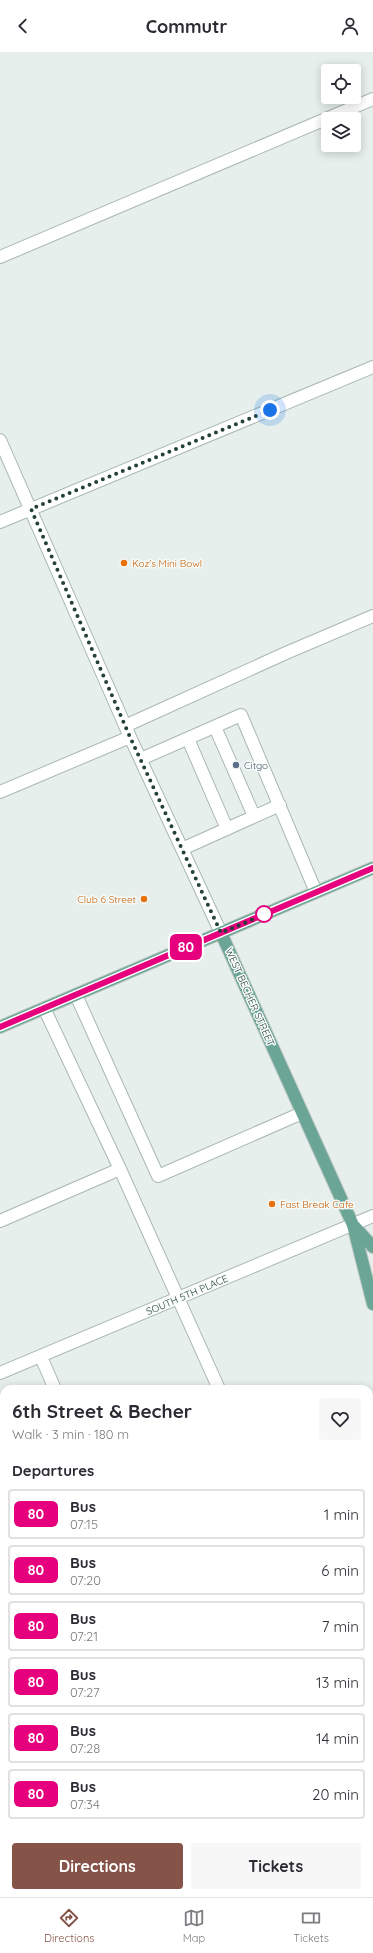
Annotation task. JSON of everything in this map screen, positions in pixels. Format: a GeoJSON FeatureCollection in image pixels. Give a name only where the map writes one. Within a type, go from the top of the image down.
{"type":"FeatureCollection","features":[{"type":"Feature","properties":{"kind":"main road"},"geometry":{"type":"LineString","coordinates":[[0,1027],[373,868]]}},
{"type":"Feature","properties":{"kind":"main road","name":"WEST BECHER STREET"},"geometry":{"type":"LineString","coordinates":[[221,933],[353,1224],[373,1304]]}},
{"type":"Feature","properties":{"kind":"main road","name":"WEST BECHER STREET"},"geometry":{"type":"LineString","coordinates":[[353,1224],[373,1247]]}},
{"type":"Feature","properties":{"kind":"street"},"geometry":{"type":"LineString","coordinates":[[0,257],[373,99]]}},
{"type":"Feature","properties":{"kind":"street"},"geometry":{"type":"LineString","coordinates":[[0,522],[373,367]]}},
{"type":"Feature","properties":{"kind":"street","name":"WEST BECHER STREET"},"geometry":{"type":"LineString","coordinates":[[0,440],[127,731],[221,933]]}},
{"type":"Feature","properties":{"kind":"street"},"geometry":{"type":"LineString","coordinates":[[0,792],[286,653],[373,616]]}},
{"type":"Feature","properties":{"kind":"street"},"geometry":{"type":"LineString","coordinates":[[141,759],[241,716],[316,892]]}},
{"type":"Feature","properties":{"kind":"street"},"geometry":{"type":"LineString","coordinates":[[215,727],[254,816]]}},
{"type":"Feature","properties":{"kind":"street"},"geometry":{"type":"LineString","coordinates":[[188,738],[227,829]]}},
{"type":"Feature","properties":{"kind":"street"},"geometry":{"type":"LineString","coordinates":[[182,849],[280,805]]}},
{"type":"Feature","properties":{"kind":"street"},"geometry":{"type":"LineString","coordinates":[[76,995],[158,1176],[302,1113]]}},
{"type":"Feature","properties":{"kind":"street"},"geometry":{"type":"LineString","coordinates":[[44,1008],[120,1169],[217,1385]]}},
{"type":"Feature","properties":{"kind":"street"},"geometry":{"type":"LineString","coordinates":[[0,1221],[120,1169]]}},
{"type":"Feature","properties":{"kind":"street","name":"SOUTH 5TH PLACE"},"geometry":{"type":"LineString","coordinates":[[0,1373],[373,1216]]}},
{"type":"Feature","properties":{"kind":"street"},"geometry":{"type":"LineString","coordinates":[[41,1357],[53,1385]]}},
{"type":"Feature","properties":{"kind":"bus line","name":"80"},"geometry":{"type":"LineString","coordinates":[[0,1027],[373,868]]}},
{"type":"Feature","properties":{"kind":"place","name":"Koz's Mini Bowl"},"geometry":{"type":"Point","coordinates":[124,563]}},
{"type":"Feature","properties":{"kind":"place","name":"Citgo"},"geometry":{"type":"Point","coordinates":[236,765]}},
{"type":"Feature","properties":{"kind":"place","name":"Club 6 Street"},"geometry":{"type":"Point","coordinates":[144,899]}},
{"type":"Feature","properties":{"kind":"place","name":"Fast Break Cafe"},"geometry":{"type":"Point","coordinates":[272,1204]}},
{"type":"Feature","properties":{"kind":"route"},"geometry":{"type":"LineString","coordinates":[[264,914],[268,913],[221,933],[130,737],[31,509],[270,410]]}}]}
